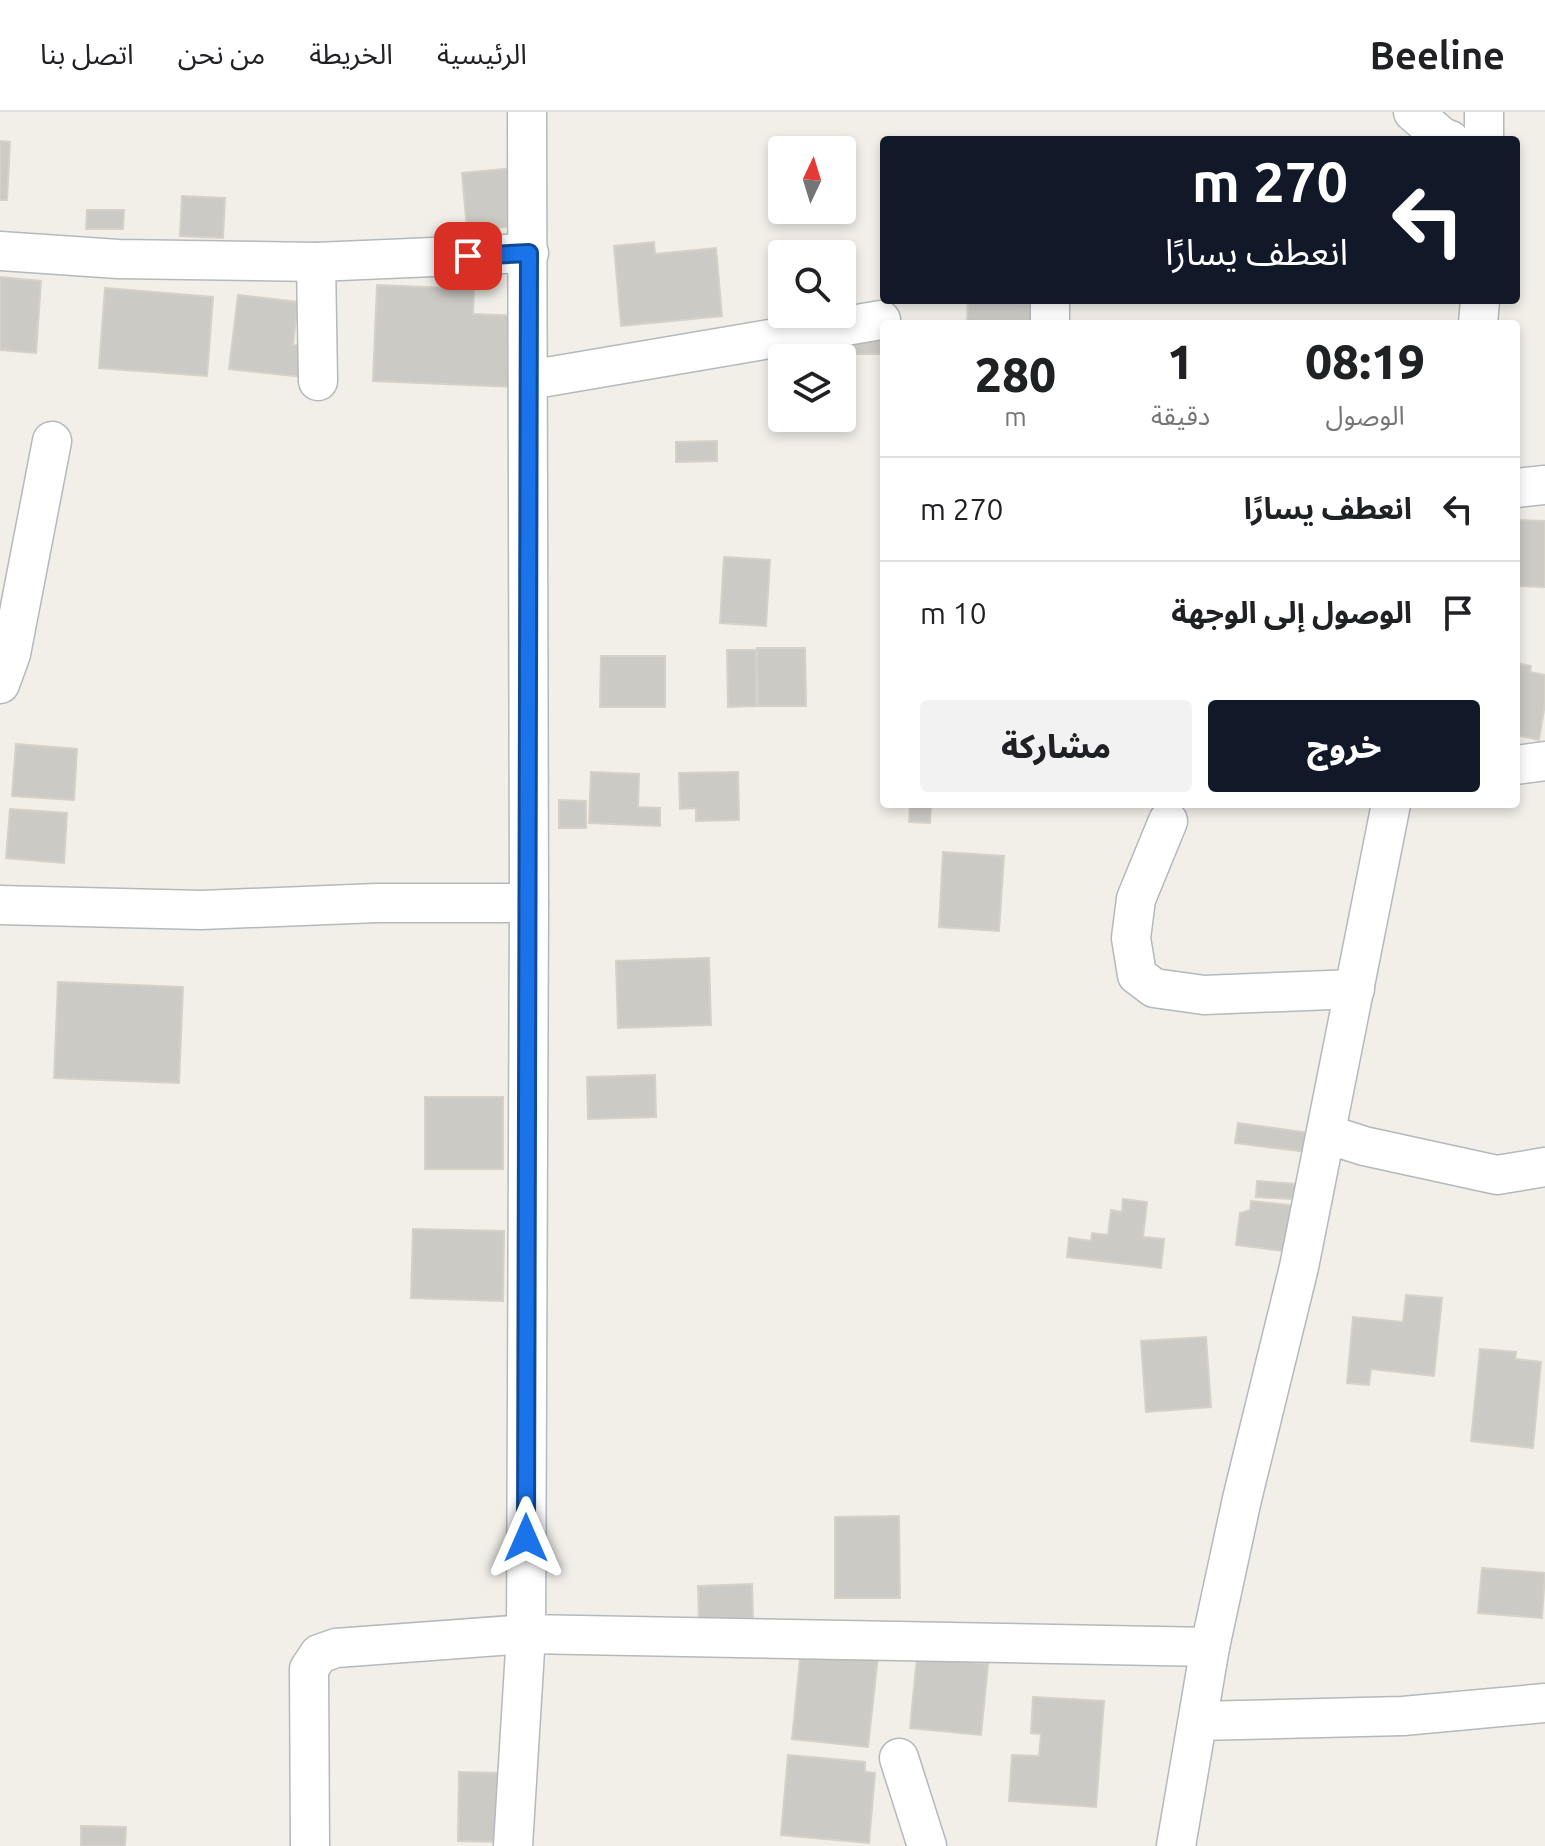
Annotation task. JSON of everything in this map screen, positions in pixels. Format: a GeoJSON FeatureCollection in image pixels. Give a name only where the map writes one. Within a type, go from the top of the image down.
{"type":"FeatureCollection","features":[{"type":"Feature","properties":{"kind":"street"},"geometry":{"type":"LineString","coordinates":[[513,1846],[526,1634],[529,903],[527,112]]}},
{"type":"Feature","properties":{"kind":"street"},"geometry":{"type":"LineString","coordinates":[[1413,112],[1441,136]]}},
{"type":"Feature","properties":{"kind":"street"},"geometry":{"type":"LineString","coordinates":[[1484,112],[1484,136]]}},
{"type":"Feature","properties":{"kind":"street"},"geometry":{"type":"LineString","coordinates":[[0,251],[118,259],[316,262],[529,253]]}},
{"type":"Feature","properties":{"kind":"street"},"geometry":{"type":"LineString","coordinates":[[316,262],[318,381]]}},
{"type":"Feature","properties":{"kind":"street"},"geometry":{"type":"LineString","coordinates":[[529,380],[880,320]]}},
{"type":"Feature","properties":{"kind":"street"},"geometry":{"type":"LineString","coordinates":[[0,684],[11,654],[52,441]]}},
{"type":"Feature","properties":{"kind":"street"},"geometry":{"type":"LineString","coordinates":[[1520,488],[1545,485]]}},
{"type":"Feature","properties":{"kind":"street"},"geometry":{"type":"LineString","coordinates":[[1520,764],[1545,761]]}},
{"type":"Feature","properties":{"kind":"street"},"geometry":{"type":"LineString","coordinates":[[1176,1846],[1210,1647],[1242,1499],[1299,1267],[1390,808]]}},
{"type":"Feature","properties":{"kind":"street"},"geometry":{"type":"LineString","coordinates":[[1168,821],[1136,899],[1131,938],[1137,975],[1154,988],[1204,995],[1355,989]]}},
{"type":"Feature","properties":{"kind":"street"},"geometry":{"type":"LineString","coordinates":[[0,905],[201,910],[377,903],[529,903]]}},
{"type":"Feature","properties":{"kind":"street"},"geometry":{"type":"LineString","coordinates":[[1327,1134],[1364,1146],[1497,1175],[1545,1167]]}},
{"type":"Feature","properties":{"kind":"street"},"geometry":{"type":"LineString","coordinates":[[310,1846],[309,1669],[319,1654],[336,1648],[526,1634],[1210,1647]]}},
{"type":"Feature","properties":{"kind":"street"},"geometry":{"type":"LineString","coordinates":[[1198,1721],[1403,1716],[1545,1703]]}},
{"type":"Feature","properties":{"kind":"street"},"geometry":{"type":"LineString","coordinates":[[899,1758],[927,1846]]}},
{"type":"Feature","properties":{"kind":"building"},"geometry":{"type":"Polygon","coordinates":[[[0,141],[10,142],[7,200],[0,200],[0,141]]]}},
{"type":"Feature","properties":{"kind":"building"},"geometry":{"type":"Polygon","coordinates":[[[515,168],[519,226],[467,230],[462,173],[515,168]]]}},
{"type":"Feature","properties":{"kind":"building"},"geometry":{"type":"Polygon","coordinates":[[[182,196],[225,198],[223,238],[180,236],[182,196]]]}},
{"type":"Feature","properties":{"kind":"building"},"geometry":{"type":"Polygon","coordinates":[[[87,210],[124,210],[123,229],[86,229],[87,210]]]}},
{"type":"Feature","properties":{"kind":"building"},"geometry":{"type":"Polygon","coordinates":[[[654,242],[655,254],[716,248],[722,316],[621,326],[614,246],[654,242]]]}},
{"type":"Feature","properties":{"kind":"building"},"geometry":{"type":"Polygon","coordinates":[[[0,277],[41,281],[36,353],[0,350],[0,277]]]}},
{"type":"Feature","properties":{"kind":"building"},"geometry":{"type":"Polygon","coordinates":[[[377,285],[474,289],[473,314],[522,316],[519,387],[373,381],[377,285]]]}},
{"type":"Feature","properties":{"kind":"building"},"geometry":{"type":"Polygon","coordinates":[[[105,288],[213,297],[207,376],[99,368],[105,288]]]}},
{"type":"Feature","properties":{"kind":"building"},"geometry":{"type":"Polygon","coordinates":[[[238,295],[298,302],[293,345],[307,346],[303,377],[229,369],[238,295]]]}},
{"type":"Feature","properties":{"kind":"building"},"geometry":{"type":"Polygon","coordinates":[[[968,304],[1033,304],[1032,320],[967,320],[968,304]]]}},
{"type":"Feature","properties":{"kind":"building"},"geometry":{"type":"Polygon","coordinates":[[[880,326],[880,354],[856,354],[856,344],[848,344],[848,328],[880,326]]]}},
{"type":"Feature","properties":{"kind":"building"},"geometry":{"type":"Polygon","coordinates":[[[717,441],[717,461],[676,462],[676,442],[717,441]]]}},
{"type":"Feature","properties":{"kind":"building"},"geometry":{"type":"Polygon","coordinates":[[[1520,520],[1545,521],[1545,587],[1520,586],[1520,520]]]}},
{"type":"Feature","properties":{"kind":"building"},"geometry":{"type":"Polygon","coordinates":[[[724,557],[770,560],[766,626],[720,623],[724,557]]]}},
{"type":"Feature","properties":{"kind":"building"},"geometry":{"type":"Polygon","coordinates":[[[757,648],[805,648],[806,706],[758,706],[757,648]]]}},
{"type":"Feature","properties":{"kind":"building"},"geometry":{"type":"Polygon","coordinates":[[[727,650],[756,650],[756,706],[728,707],[727,650]]]}},
{"type":"Feature","properties":{"kind":"building"},"geometry":{"type":"Polygon","coordinates":[[[601,656],[665,656],[665,707],[600,707],[601,656]]]}},
{"type":"Feature","properties":{"kind":"building"},"geometry":{"type":"Polygon","coordinates":[[[1520,664],[1531,666],[1530,672],[1545,675],[1545,704],[1539,740],[1520,736],[1520,664]]]}},
{"type":"Feature","properties":{"kind":"building"},"geometry":{"type":"Polygon","coordinates":[[[16,744],[77,749],[74,800],[12,796],[16,744]]]}},
{"type":"Feature","properties":{"kind":"building"},"geometry":{"type":"Polygon","coordinates":[[[591,772],[639,774],[638,807],[660,808],[660,826],[589,823],[591,772]]]}},
{"type":"Feature","properties":{"kind":"building"},"geometry":{"type":"Polygon","coordinates":[[[738,772],[739,820],[696,821],[696,808],[680,809],[679,773],[738,772]]]}},
{"type":"Feature","properties":{"kind":"building"},"geometry":{"type":"Polygon","coordinates":[[[559,800],[586,801],[586,828],[559,828],[559,800]]]}},
{"type":"Feature","properties":{"kind":"building"},"geometry":{"type":"Polygon","coordinates":[[[910,808],[931,808],[930,823],[909,822],[910,808]]]}},
{"type":"Feature","properties":{"kind":"building"},"geometry":{"type":"Polygon","coordinates":[[[10,809],[67,813],[64,863],[6,858],[10,809]]]}},
{"type":"Feature","properties":{"kind":"building"},"geometry":{"type":"Polygon","coordinates":[[[943,852],[1004,856],[999,931],[939,927],[943,852]]]}},
{"type":"Feature","properties":{"kind":"building"},"geometry":{"type":"Polygon","coordinates":[[[709,958],[711,1025],[618,1028],[616,961],[709,958]]]}},
{"type":"Feature","properties":{"kind":"building"},"geometry":{"type":"Polygon","coordinates":[[[58,982],[183,987],[179,1083],[54,1078],[58,982]]]}},
{"type":"Feature","properties":{"kind":"building"},"geometry":{"type":"Polygon","coordinates":[[[655,1075],[656,1117],[588,1119],[587,1077],[655,1075]]]}},
{"type":"Feature","properties":{"kind":"building"},"geometry":{"type":"Polygon","coordinates":[[[425,1097],[503,1097],[503,1169],[425,1169],[425,1097]]]}},
{"type":"Feature","properties":{"kind":"building"},"geometry":{"type":"Polygon","coordinates":[[[1238,1123],[1318,1134],[1315,1153],[1235,1143],[1238,1123]]]}},
{"type":"Feature","properties":{"kind":"building"},"geometry":{"type":"Polygon","coordinates":[[[1257,1181],[1310,1185],[1309,1200],[1256,1197],[1257,1181]]]}},
{"type":"Feature","properties":{"kind":"building"},"geometry":{"type":"Polygon","coordinates":[[[1123,1199],[1147,1202],[1143,1237],[1164,1239],[1161,1268],[1067,1257],[1069,1238],[1091,1241],[1092,1233],[1108,1235],[1111,1210],[1122,1212],[1123,1199]]]}},
{"type":"Feature","properties":{"kind":"building"},"geometry":{"type":"Polygon","coordinates":[[[1251,1201],[1305,1207],[1299,1253],[1236,1245],[1240,1213],[1250,1210],[1251,1201]]]}},
{"type":"Feature","properties":{"kind":"building"},"geometry":{"type":"Polygon","coordinates":[[[413,1229],[504,1231],[503,1301],[411,1298],[413,1229]]]}},
{"type":"Feature","properties":{"kind":"building"},"geometry":{"type":"Polygon","coordinates":[[[1406,1295],[1442,1298],[1434,1376],[1371,1369],[1369,1385],[1347,1383],[1353,1317],[1403,1322],[1406,1295]]]}},
{"type":"Feature","properties":{"kind":"building"},"geometry":{"type":"Polygon","coordinates":[[[1206,1337],[1211,1407],[1146,1412],[1141,1341],[1206,1337]]]}},
{"type":"Feature","properties":{"kind":"building"},"geometry":{"type":"Polygon","coordinates":[[[1480,1349],[1516,1352],[1515,1359],[1541,1362],[1533,1448],[1471,1441],[1480,1349]]]}},
{"type":"Feature","properties":{"kind":"building"},"geometry":{"type":"Polygon","coordinates":[[[899,1516],[900,1598],[835,1598],[835,1517],[899,1516]]]}},
{"type":"Feature","properties":{"kind":"building"},"geometry":{"type":"Polygon","coordinates":[[[1482,1568],[1545,1573],[1542,1618],[1478,1613],[1482,1568]]]}},
{"type":"Feature","properties":{"kind":"building"},"geometry":{"type":"Polygon","coordinates":[[[752,1584],[753,1618],[699,1620],[698,1586],[752,1584]]]}},
{"type":"Feature","properties":{"kind":"building"},"geometry":{"type":"Polygon","coordinates":[[[801,1649],[878,1656],[868,1747],[792,1739],[801,1649]]]}},
{"type":"Feature","properties":{"kind":"building"},"geometry":{"type":"Polygon","coordinates":[[[917,1657],[988,1664],[981,1735],[910,1728],[917,1657]]]}},
{"type":"Feature","properties":{"kind":"building"},"geometry":{"type":"Polygon","coordinates":[[[1033,1697],[1104,1701],[1096,1807],[1009,1801],[1012,1755],[1039,1756],[1041,1734],[1031,1733],[1033,1697]]]}},
{"type":"Feature","properties":{"kind":"building"},"geometry":{"type":"Polygon","coordinates":[[[788,1755],[865,1762],[865,1772],[875,1773],[869,1843],[781,1835],[788,1755]]]}},
{"type":"Feature","properties":{"kind":"building"},"geometry":{"type":"Polygon","coordinates":[[[459,1772],[502,1773],[501,1842],[458,1841],[459,1772]]]}},
{"type":"Feature","properties":{"kind":"building"},"geometry":{"type":"Polygon","coordinates":[[[81,1826],[126,1827],[125,1846],[81,1846],[81,1826]]]}},
{"type":"Feature","properties":{"kind":"route"},"geometry":{"type":"LineString","coordinates":[[468,256],[529,253],[526,1538]]}}]}
